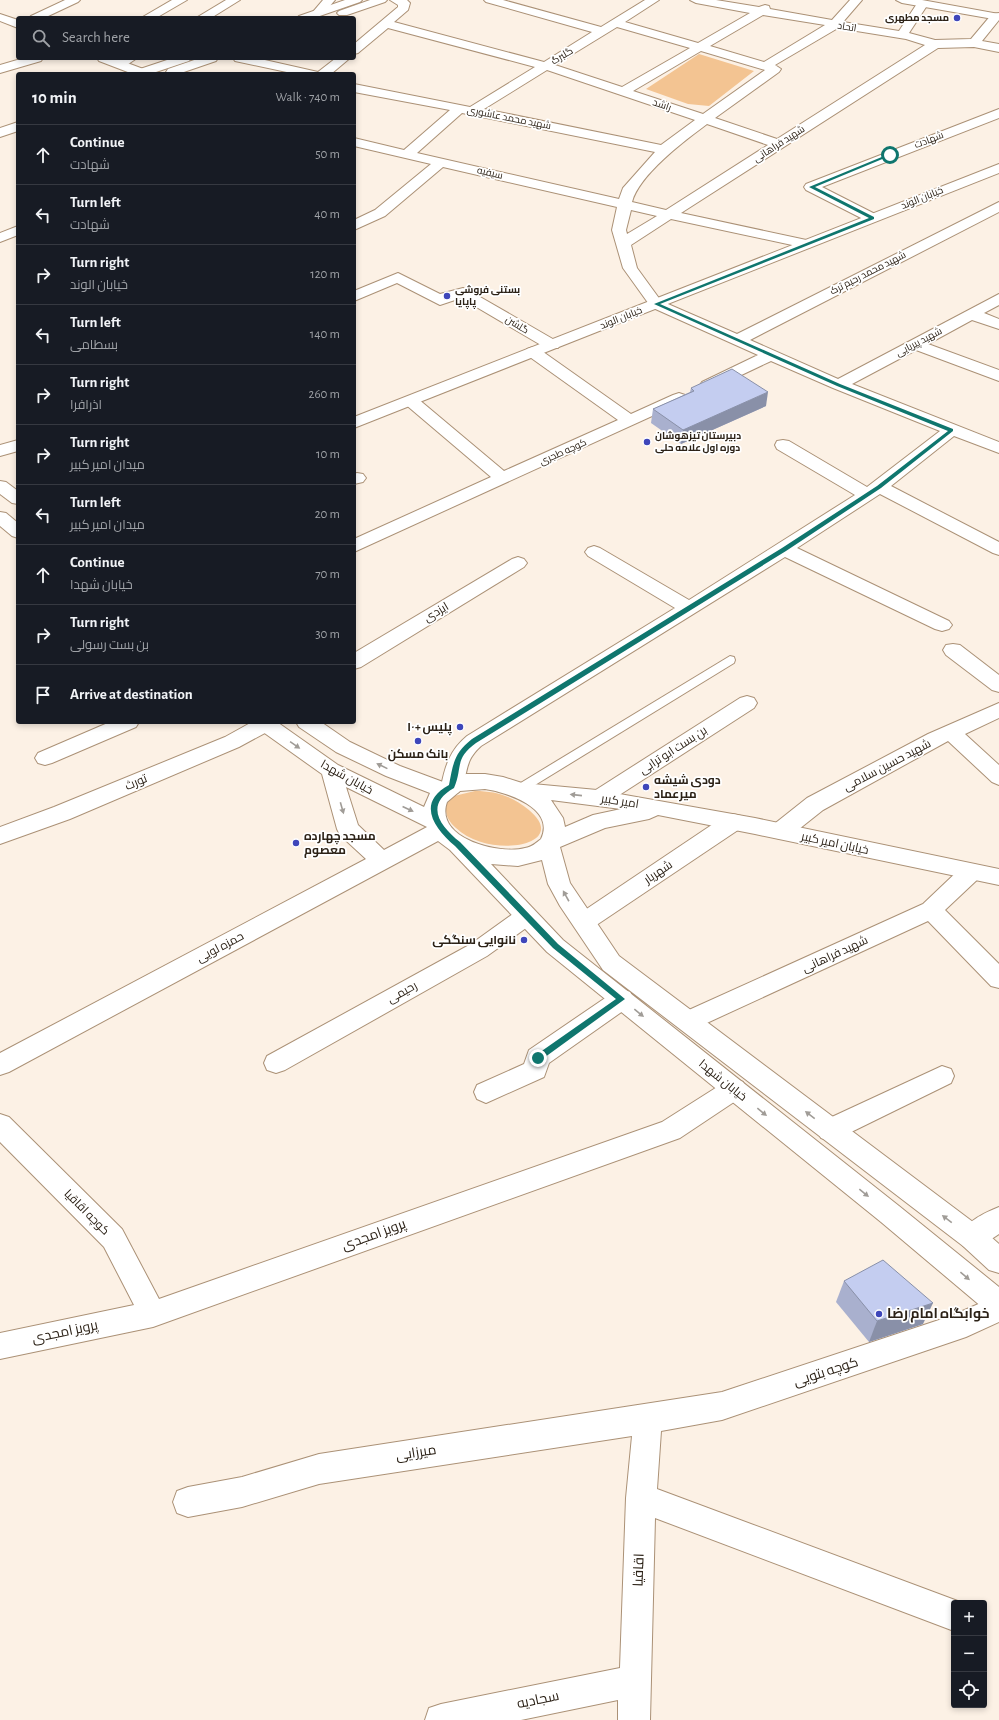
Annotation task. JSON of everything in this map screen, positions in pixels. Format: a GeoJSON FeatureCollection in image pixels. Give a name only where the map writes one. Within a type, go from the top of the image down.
{"type":"FeatureCollection","features":[{"type":"Feature","properties":{"kind":"street"},"geometry":{"type":"LineString","coordinates":[[39,16],[74,0]]}},
{"type":"Feature","properties":{"kind":"street"},"geometry":{"type":"LineString","coordinates":[[151,16],[181,0]]}},
{"type":"Feature","properties":{"kind":"street"},"geometry":{"type":"LineString","coordinates":[[206,16],[234,0]]}},
{"type":"Feature","properties":{"kind":"street"},"geometry":{"type":"LineString","coordinates":[[323,15],[329,0]]}},
{"type":"Feature","properties":{"kind":"street"},"geometry":{"type":"LineString","coordinates":[[323,15],[356,0]]}},
{"type":"Feature","properties":{"kind":"street"},"geometry":{"type":"LineString","coordinates":[[323,15],[381,0]]}},
{"type":"Feature","properties":{"kind":"street"},"geometry":{"type":"LineString","coordinates":[[356,48],[387,24],[404,8],[404,3],[396,0]]}},
{"type":"Feature","properties":{"kind":"street"},"geometry":{"type":"LineString","coordinates":[[490,0],[602,31]]}},
{"type":"Feature","properties":{"kind":"street","name":"گلبرگ"},"geometry":{"type":"LineString","coordinates":[[407,154],[466,110],[546,66],[653,0]]}},
{"type":"Feature","properties":{"kind":"street","name":"اتحاد"},"geometry":{"type":"LineString","coordinates":[[696,0],[834,25],[902,35],[935,44],[974,43],[999,48]]}},
{"type":"Feature","properties":{"kind":"street"},"geometry":{"type":"LineString","coordinates":[[623,92],[760,12],[773,0]]}},
{"type":"Feature","properties":{"kind":"street"},"geometry":{"type":"LineString","coordinates":[[856,0],[834,25],[769,68],[664,150],[628,191],[619,230],[630,268],[656,304],[839,385],[999,448]]}},
{"type":"Feature","properties":{"kind":"street"},"geometry":{"type":"LineString","coordinates":[[902,0],[998,15]]}},
{"type":"Feature","properties":{"kind":"street"},"geometry":{"type":"LineString","coordinates":[[936,0],[998,15]]}},
{"type":"Feature","properties":{"kind":"street"},"geometry":{"type":"LineString","coordinates":[[902,35],[922,4]]}},
{"type":"Feature","properties":{"kind":"street"},"geometry":{"type":"LineString","coordinates":[[974,43],[998,15]]}},
{"type":"Feature","properties":{"kind":"street"},"geometry":{"type":"LineString","coordinates":[[0,16],[16,23]]}},
{"type":"Feature","properties":{"kind":"street"},"geometry":{"type":"LineString","coordinates":[[616,23],[769,68]]}},
{"type":"Feature","properties":{"kind":"street","name":"راشد"},"geometry":{"type":"LineString","coordinates":[[387,24],[546,66],[779,144]]}},
{"type":"Feature","properties":{"kind":"street","name":"شهید فراهانی"},"geometry":{"type":"LineString","coordinates":[[624,243],[935,44]]}},
{"type":"Feature","properties":{"kind":"street"},"geometry":{"type":"LineString","coordinates":[[0,69],[30,60]]}},
{"type":"Feature","properties":{"kind":"street"},"geometry":{"type":"LineString","coordinates":[[109,60],[138,72]]}},
{"type":"Feature","properties":{"kind":"street"},"geometry":{"type":"LineString","coordinates":[[120,64],[127,60]]}},
{"type":"Feature","properties":{"kind":"street"},"geometry":{"type":"LineString","coordinates":[[147,72],[180,60]]}},
{"type":"Feature","properties":{"kind":"street"},"geometry":{"type":"LineString","coordinates":[[171,72],[206,60]]}},
{"type":"Feature","properties":{"kind":"street"},"geometry":{"type":"LineString","coordinates":[[245,60],[281,71],[292,72]]}},
{"type":"Feature","properties":{"kind":"street"},"geometry":{"type":"LineString","coordinates":[[326,72],[341,60]]}},
{"type":"Feature","properties":{"kind":"street","name":"شهید محمد عاشوری"},"geometry":{"type":"LineString","coordinates":[[356,88],[622,140],[664,150]]}},
{"type":"Feature","properties":{"kind":"street","name":"شهادت"},"geometry":{"type":"LineString","coordinates":[[872,218],[811,187],[999,113]]}},
{"type":"Feature","properties":{"kind":"street"},"geometry":{"type":"LineString","coordinates":[[0,121],[16,116]]}},
{"type":"Feature","properties":{"kind":"street"},"geometry":{"type":"LineString","coordinates":[[0,133],[16,127]]}},
{"type":"Feature","properties":{"kind":"street","name":"سیفیه"},"geometry":{"type":"LineString","coordinates":[[356,142],[625,205],[806,244]]}},
{"type":"Feature","properties":{"kind":"street"},"geometry":{"type":"LineString","coordinates":[[356,225],[380,213],[441,162]]}},
{"type":"Feature","properties":{"kind":"street","name":"خیابان الوند"},"geometry":{"type":"LineString","coordinates":[[356,422],[999,168]]}},
{"type":"Feature","properties":{"kind":"street","name":"شهید محمد رحیم ترک"},"geometry":{"type":"LineString","coordinates":[[738,340],[999,206]]}},
{"type":"Feature","properties":{"kind":"street"},"geometry":{"type":"LineString","coordinates":[[981,215],[999,222]]}},
{"type":"Feature","properties":{"kind":"street"},"geometry":{"type":"LineString","coordinates":[[0,238],[16,231]]}},
{"type":"Feature","properties":{"kind":"street","name":"گلشن"},"geometry":{"type":"LineString","coordinates":[[356,295],[398,277],[440,300],[447,296],[463,293],[552,345]]}},
{"type":"Feature","properties":{"kind":"street","name":"شهید پیریایی"},"geometry":{"type":"LineString","coordinates":[[839,385],[999,298]]}},
{"type":"Feature","properties":{"kind":"street"},"geometry":{"type":"LineString","coordinates":[[971,314],[999,324]]}},
{"type":"Feature","properties":{"kind":"street"},"geometry":{"type":"LineString","coordinates":[[914,344],[999,376]]}},
{"type":"Feature","properties":{"kind":"street"},"geometry":{"type":"LineString","coordinates":[[533,352],[632,421]]}},
{"type":"Feature","properties":{"kind":"street","name":"کوچه طجری"},"geometry":{"type":"LineString","coordinates":[[356,545],[632,421],[771,355]]}},
{"type":"Feature","properties":{"kind":"street"},"geometry":{"type":"LineString","coordinates":[[411,400],[503,479]]}},
{"type":"Feature","properties":{"kind":"street"},"geometry":{"type":"LineString","coordinates":[[448,789],[458,758],[464,748],[784,550],[873,491],[951,430]]}},
{"type":"Feature","properties":{"kind":"street"},"geometry":{"type":"LineString","coordinates":[[783,444],[873,491],[999,549]]}},
{"type":"Feature","properties":{"kind":"street"},"geometry":{"type":"LineString","coordinates":[[0,451],[16,446]]}},
{"type":"Feature","properties":{"kind":"street"},"geometry":{"type":"LineString","coordinates":[[0,486],[16,498]]}},
{"type":"Feature","properties":{"kind":"street"},"geometry":{"type":"LineString","coordinates":[[0,517],[16,530]]}},
{"type":"Feature","properties":{"kind":"street"},"geometry":{"type":"LineString","coordinates":[[784,550],[942,626]]}},
{"type":"Feature","properties":{"kind":"street"},"geometry":{"type":"LineString","coordinates":[[594,552],[688,608]]}},
{"type":"Feature","properties":{"kind":"street","name":"ایزدی"},"geometry":{"type":"LineString","coordinates":[[356,661],[518,563]]}},
{"type":"Feature","properties":{"kind":"street"},"geometry":{"type":"LineString","coordinates":[[953,650],[999,686]]}},
{"type":"Feature","properties":{"kind":"street","name":"بن بست ابو ترابی"},"geometry":{"type":"LineString","coordinates":[[599,798],[746,703]]}},
{"type":"Feature","properties":{"kind":"street","name":"شهید حسین سلامی"},"geometry":{"type":"LineString","coordinates":[[781,831],[815,804],[951,732],[999,710]]}},
{"type":"Feature","properties":{"kind":"street"},"geometry":{"type":"LineString","coordinates":[[45,758],[124,724]]}},
{"type":"Feature","properties":{"kind":"street","name":"تورث"},"geometry":{"type":"LineString","coordinates":[[0,836],[62,814],[232,742],[264,724]]}},
{"type":"Feature","properties":{"kind":"street","name":"خیابان شهدا"},"geometry":{"type":"LineString","coordinates":[[267,724],[331,770],[445,832],[555,946],[890,1214],[999,1304]]}},
{"type":"Feature","properties":{"kind":"street","name":"خیابان شهدا"},"geometry":{"type":"LineString","coordinates":[[309,724],[343,747],[392,771],[448,789]]}},
{"type":"Feature","properties":{"kind":"street"},"geometry":{"type":"LineString","coordinates":[[951,732],[999,777]]}},
{"type":"Feature","properties":{"kind":"street"},"geometry":{"type":"LineString","coordinates":[[331,770],[348,829],[382,861]]}},
{"type":"Feature","properties":{"kind":"street"},"geometry":{"type":"LineString","coordinates":[[466,782],[487,782],[518,790],[536,800],[547,810],[554,829],[550,844],[537,854],[509,859],[485,855],[445,832],[433,808],[435,802],[448,789],[466,782]]}},
{"type":"Feature","properties":{"kind":"street","name":"امیر کبیر"},"geometry":{"type":"LineString","coordinates":[[518,790],[599,798],[670,810]]}},
{"type":"Feature","properties":{"kind":"street","name":"امیر کبیر"},"geometry":{"type":"LineString","coordinates":[[550,844],[601,821],[632,813],[670,810]]}},
{"type":"Feature","properties":{"kind":"street","name":"خیابان امیر کبیر"},"geometry":{"type":"LineString","coordinates":[[670,810],[781,831],[999,877]]}},
{"type":"Feature","properties":{"kind":"street","name":"شهریار"},"geometry":{"type":"LineString","coordinates":[[584,922],[733,822]]}},
{"type":"Feature","properties":{"kind":"street","name":"حمزه لویی"},"geometry":{"type":"LineString","coordinates":[[0,1065],[382,861],[445,832]]}},
{"type":"Feature","properties":{"kind":"street","name":"خیابان شهدا"},"geometry":{"type":"LineString","coordinates":[[550,844],[559,884],[568,900],[612,963],[972,1237],[999,1261]]}},
{"type":"Feature","properties":{"kind":"street","name":"شهید فراهانی"},"geometry":{"type":"LineString","coordinates":[[688,1021],[931,910],[971,872]]}},
{"type":"Feature","properties":{"kind":"street"},"geometry":{"type":"LineString","coordinates":[[931,910],[999,979]]}},
{"type":"Feature","properties":{"kind":"street","name":"رحیمی"},"geometry":{"type":"LineString","coordinates":[[276,1063],[479,950],[525,916]]}},
{"type":"Feature","properties":{"kind":"street"},"geometry":{"type":"LineString","coordinates":[[486,1092],[535,1070],[538,1058],[622,999]]}},
{"type":"Feature","properties":{"kind":"street"},"geometry":{"type":"LineString","coordinates":[[830,1130],[942,1076]]}},
{"type":"Feature","properties":{"kind":"street","name":"پرویز امجدی"},"geometry":{"type":"LineString","coordinates":[[0,1346],[153,1314],[671,1130],[734,1089]]}},
{"type":"Feature","properties":{"kind":"street","name":"کوچه اقاقیا"},"geometry":{"type":"LineString","coordinates":[[0,1126],[113,1238],[153,1314]]}},
{"type":"Feature","properties":{"kind":"street"},"geometry":{"type":"LineString","coordinates":[[972,1237],[999,1219]]}},
{"type":"Feature","properties":{"kind":"street","name":"کوچه بتویی"},"geometry":{"type":"LineString","coordinates":[[648,1419],[722,1406],[956,1328],[999,1308]]}},
{"type":"Feature","properties":{"kind":"street","name":"اقاقیا"},"geometry":{"type":"LineString","coordinates":[[634,1720],[641,1498],[648,1419]]}},
{"type":"Feature","properties":{"kind":"street","name":"میرزایی"},"geometry":{"type":"LineString","coordinates":[[188,1502],[242,1492],[319,1469],[648,1419]]}},
{"type":"Feature","properties":{"kind":"street"},"geometry":{"type":"LineString","coordinates":[[641,1498],[951,1614]]}},
{"type":"Feature","properties":{"kind":"street","name":"سجادیه"},"geometry":{"type":"LineString","coordinates":[[441,1720],[635,1680]]}},
{"type":"Feature","properties":{"kind":"lane"},"geometry":{"type":"LineString","coordinates":[[518,790],[730,660]]}},
{"type":"Feature","properties":{"kind":"shaded area"},"geometry":{"type":"Polygon","coordinates":[[[699,54],[754,71],[709,106],[688,104],[646,89],[699,54]]]}},
{"type":"Feature","properties":{"kind":"shaded area"},"geometry":{"type":"Polygon","coordinates":[[[475,791],[504,795],[523,805],[540,822],[540,832],[534,840],[521,844],[505,846],[487,844],[470,838],[451,823],[447,815],[446,804],[454,796],[475,791]]]}},
{"type":"Feature","properties":{"kind":"building"},"geometry":{"type":"Polygon","coordinates":[[[732,369],[768,392],[683,430],[653,409],[694,391],[691,388],[732,369]]]}},
{"type":"Feature","properties":{"kind":"building"},"geometry":{"type":"Polygon","coordinates":[[[883,1260],[933,1303],[877,1321],[844,1281],[883,1260]]]}},
{"type":"Feature","properties":{"kind":"place","name":"مسجد مطهری"},"geometry":{"type":"Point","coordinates":[957,18]}},
{"type":"Feature","properties":{"kind":"place","name":"بستنی فروشی پاپایا"},"geometry":{"type":"Point","coordinates":[447,296]}},
{"type":"Feature","properties":{"kind":"place","name":"دبیرستان تیزهوشان دوره اول علامه حلی"},"geometry":{"type":"Point","coordinates":[647,442]}},
{"type":"Feature","properties":{"kind":"place","name":"پلیس +۱۰"},"geometry":{"type":"Point","coordinates":[460,727]}},
{"type":"Feature","properties":{"kind":"place","name":"بانک مسکن"},"geometry":{"type":"Point","coordinates":[418,741]}},
{"type":"Feature","properties":{"kind":"place","name":"دودی شیشه میرعماد"},"geometry":{"type":"Point","coordinates":[646,787]}},
{"type":"Feature","properties":{"kind":"place","name":"مسجد چهارده معصوم"},"geometry":{"type":"Point","coordinates":[296,843]}},
{"type":"Feature","properties":{"kind":"place","name":"نانوایی سنگکی"},"geometry":{"type":"Point","coordinates":[524,940]}},
{"type":"Feature","properties":{"kind":"place","name":"خوابگاه امام رضا"},"geometry":{"type":"Point","coordinates":[879,1314]}},
{"type":"Feature","properties":{"kind":"route"},"geometry":{"type":"LineString","coordinates":[[538,1058],[622,999],[555,946],[458,844],[445,834],[436,822],[434,816],[433,808],[435,802],[444,791],[452,787],[458,758],[464,748],[784,550],[879,487],[951,430],[839,385],[656,304],[872,218],[811,187],[890,155]]}}]}
